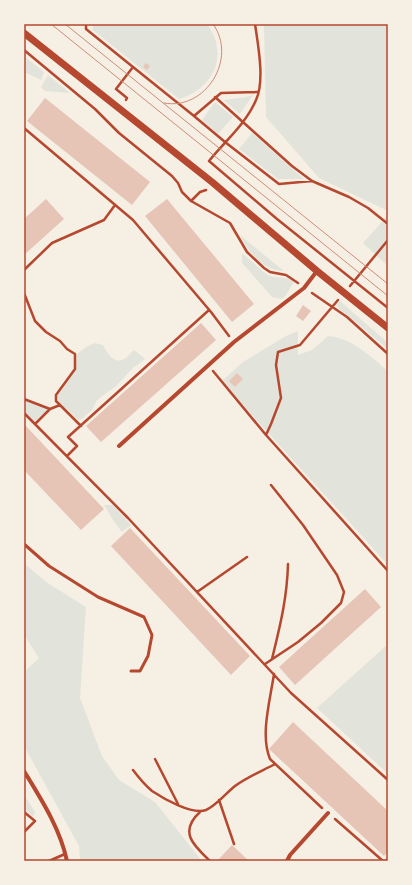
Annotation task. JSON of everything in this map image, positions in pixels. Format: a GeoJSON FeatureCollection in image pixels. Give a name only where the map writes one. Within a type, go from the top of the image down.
{"type":"FeatureCollection","features":[{"type":"Feature","properties":{"kind":"street"},"geometry":{"type":"LineString","coordinates":[[24,33],[212,182],[317,271],[388,328]]}},
{"type":"Feature","properties":{"kind":"street"},"geometry":{"type":"LineString","coordinates":[[119,446],[234,342],[304,288],[317,271]]}},
{"type":"Feature","properties":{"kind":"street"},"geometry":{"type":"LineString","coordinates":[[24,771],[49,814],[67,861]]}},
{"type":"Feature","properties":{"kind":"street"},"geometry":{"type":"LineString","coordinates":[[287,861],[290,855],[328,813]]}},
{"type":"Feature","properties":{"kind":"lane"},"geometry":{"type":"LineString","coordinates":[[24,544],[49,566],[98,597],[144,617],[152,635],[148,656],[140,672],[131,671]]}},
{"type":"Feature","properties":{"kind":"lane"},"geometry":{"type":"LineString","coordinates":[[49,861],[65,854]]}},
{"type":"Feature","properties":{"kind":"path"},"geometry":{"type":"LineString","coordinates":[[86,24],[86,29],[279,184],[312,181]]}},
{"type":"Feature","properties":{"kind":"path"},"geometry":{"type":"LineString","coordinates":[[255,24],[260,68],[256,100],[243,121],[209,161],[277,219],[388,308]]}},
{"type":"Feature","properties":{"kind":"path"},"geometry":{"type":"LineString","coordinates":[[24,50],[172,176],[182,192],[191,201],[230,223],[247,252],[264,268],[270,272],[286,275],[346,317],[388,354]]}},
{"type":"Feature","properties":{"kind":"path"},"geometry":{"type":"LineString","coordinates":[[109,123],[127,98],[116,89],[133,67]]}},
{"type":"Feature","properties":{"kind":"path"},"geometry":{"type":"LineString","coordinates":[[194,116],[221,93],[258,92]]}},
{"type":"Feature","properties":{"kind":"path"},"geometry":{"type":"LineString","coordinates":[[215,97],[292,166],[312,181],[349,197],[368,208],[388,224]]}},
{"type":"Feature","properties":{"kind":"path"},"geometry":{"type":"LineString","coordinates":[[24,128],[133,220],[234,342]]}},
{"type":"Feature","properties":{"kind":"path"},"geometry":{"type":"LineString","coordinates":[[24,270],[52,243],[104,220],[116,205]]}},
{"type":"Feature","properties":{"kind":"path"},"geometry":{"type":"LineString","coordinates":[[371,260],[388,240]]}},
{"type":"Feature","properties":{"kind":"path"},"geometry":{"type":"LineString","coordinates":[[24,293],[35,321],[46,332],[60,341],[67,349],[75,354],[75,369],[56,395],[56,401],[80,426]]}},
{"type":"Feature","properties":{"kind":"path"},"geometry":{"type":"LineString","coordinates":[[67,456],[77,446],[68,437],[209,310]]}},
{"type":"Feature","properties":{"kind":"path"},"geometry":{"type":"LineString","coordinates":[[266,435],[272,424],[281,398],[276,365],[278,352],[300,345],[306,339]]}},
{"type":"Feature","properties":{"kind":"path"},"geometry":{"type":"LineString","coordinates":[[208,365],[266,435],[388,571]]}},
{"type":"Feature","properties":{"kind":"path"},"geometry":{"type":"LineString","coordinates":[[24,399],[50,409]]}},
{"type":"Feature","properties":{"kind":"path"},"geometry":{"type":"LineString","coordinates":[[34,424],[50,409],[60,405]]}},
{"type":"Feature","properties":{"kind":"path"},"geometry":{"type":"LineString","coordinates":[[24,413],[128,518],[291,693],[387,780]]}},
{"type":"Feature","properties":{"kind":"path"},"geometry":{"type":"LineString","coordinates":[[265,664],[298,642],[321,623],[342,603],[344,592],[337,575],[303,525],[271,485]]}},
{"type":"Feature","properties":{"kind":"path"},"geometry":{"type":"LineString","coordinates":[[197,592],[247,557]]}},
{"type":"Feature","properties":{"kind":"path"},"geometry":{"type":"LineString","coordinates":[[272,660],[287,589],[288,564]]}},
{"type":"Feature","properties":{"kind":"path"},"geometry":{"type":"LineString","coordinates":[[274,674],[266,736],[266,750],[270,760],[328,813],[384,861],[388,860]]}},
{"type":"Feature","properties":{"kind":"path"},"geometry":{"type":"LineString","coordinates":[[155,759],[178,804]]}},
{"type":"Feature","properties":{"kind":"path"},"geometry":{"type":"LineString","coordinates":[[133,770],[152,790],[165,799],[200,811],[207,809],[236,785],[275,764]]}},
{"type":"Feature","properties":{"kind":"path"},"geometry":{"type":"LineString","coordinates":[[219,800],[234,844]]}},
{"type":"Feature","properties":{"kind":"path"},"geometry":{"type":"LineString","coordinates":[[200,811],[190,824],[189,834],[191,842],[210,861]]}},
{"type":"Feature","properties":{"kind":"path"},"geometry":{"type":"LineString","coordinates":[[24,812],[35,822],[24,832]]}},
{"type":"Feature","properties":{"kind":"shaded area"},"geometry":{"type":"Polygon","coordinates":[[[93,24],[207,24],[214,36],[217,47],[217,59],[214,69],[209,79],[201,87],[191,94],[179,99],[93,30],[93,24]]]}},
{"type":"Feature","properties":{"kind":"shaded area"},"geometry":{"type":"Polygon","coordinates":[[[264,24],[388,24],[388,211],[319,178],[266,117],[264,24]]]}},
{"type":"Feature","properties":{"kind":"shaded area"},"geometry":{"type":"Polygon","coordinates":[[[24,56],[44,72],[41,80],[24,72],[24,56]]]}},
{"type":"Feature","properties":{"kind":"shaded area"},"geometry":{"type":"Polygon","coordinates":[[[48,75],[70,93],[45,91],[41,87],[48,75]]]}},
{"type":"Feature","properties":{"kind":"shaded area"},"geometry":{"type":"Polygon","coordinates":[[[253,95],[240,114],[223,100],[246,97],[253,95]]]}},
{"type":"Feature","properties":{"kind":"shaded area"},"geometry":{"type":"Polygon","coordinates":[[[215,102],[233,117],[218,134],[202,120],[215,102]]]}},
{"type":"Feature","properties":{"kind":"shaded area"},"geometry":{"type":"Polygon","coordinates":[[[252,133],[304,179],[278,179],[239,149],[252,133]]]}},
{"type":"Feature","properties":{"kind":"shaded area"},"geometry":{"type":"Polygon","coordinates":[[[388,215],[388,266],[363,243],[388,215]]]}},
{"type":"Feature","properties":{"kind":"shaded area"},"geometry":{"type":"Polygon","coordinates":[[[241,236],[284,271],[264,265],[249,250],[241,236]]]}},
{"type":"Feature","properties":{"kind":"shaded area"},"geometry":{"type":"Polygon","coordinates":[[[242,253],[267,275],[287,278],[294,282],[282,299],[272,297],[242,263],[242,253]]]}},
{"type":"Feature","properties":{"kind":"shaded area"},"geometry":{"type":"Polygon","coordinates":[[[340,301],[388,343],[388,349],[336,306],[340,301]]]}},
{"type":"Feature","properties":{"kind":"shaded area"},"geometry":{"type":"Polygon","coordinates":[[[298,331],[298,355],[312,350],[328,336],[337,337],[353,344],[388,371],[388,565],[222,381],[243,362],[286,336],[298,331]]]}},
{"type":"Feature","properties":{"kind":"shaded area"},"geometry":{"type":"Polygon","coordinates":[[[95,343],[103,345],[115,360],[123,360],[134,350],[145,359],[133,368],[116,386],[97,400],[92,410],[82,419],[78,420],[66,408],[65,409],[57,397],[76,368],[77,354],[86,347],[95,343]]]}},
{"type":"Feature","properties":{"kind":"shaded area"},"geometry":{"type":"Polygon","coordinates":[[[24,400],[48,409],[32,424],[24,414],[24,400]]]}},
{"type":"Feature","properties":{"kind":"shaded area"},"geometry":{"type":"Polygon","coordinates":[[[104,505],[113,505],[131,525],[122,532],[104,505]]]}},
{"type":"Feature","properties":{"kind":"shaded area"},"geometry":{"type":"Polygon","coordinates":[[[24,563],[46,582],[86,607],[80,698],[102,756],[119,780],[155,802],[202,861],[80,861],[79,846],[24,746],[24,672],[39,658],[24,635],[24,563]]]}},
{"type":"Feature","properties":{"kind":"shaded area"},"geometry":{"type":"Polygon","coordinates":[[[388,644],[388,774],[317,708],[388,644]]]}},
{"type":"Feature","properties":{"kind":"shaded area"},"geometry":{"type":"Polygon","coordinates":[[[24,794],[35,812],[33,817],[24,808],[24,794]]]}},
{"type":"Feature","properties":{"kind":"building"},"geometry":{"type":"Polygon","coordinates":[[[146,63],[150,66],[147,70],[143,67],[146,63]]]}},
{"type":"Feature","properties":{"kind":"building"},"geometry":{"type":"Polygon","coordinates":[[[45,98],[150,182],[132,205],[27,121],[45,98]]]}},
{"type":"Feature","properties":{"kind":"building"},"geometry":{"type":"Polygon","coordinates":[[[46,199],[64,219],[24,255],[24,219],[46,199]]]}},
{"type":"Feature","properties":{"kind":"building"},"geometry":{"type":"Polygon","coordinates":[[[167,199],[254,304],[232,322],[145,216],[167,199]]]}},
{"type":"Feature","properties":{"kind":"building"},"geometry":{"type":"Polygon","coordinates":[[[303,305],[311,311],[303,321],[296,316],[303,305]]]}},
{"type":"Feature","properties":{"kind":"building"},"geometry":{"type":"Polygon","coordinates":[[[201,323],[216,340],[101,442],[86,426],[201,323]]]}},
{"type":"Feature","properties":{"kind":"building"},"geometry":{"type":"Polygon","coordinates":[[[237,373],[243,379],[235,387],[229,381],[237,373]]]}},
{"type":"Feature","properties":{"kind":"building"},"geometry":{"type":"Polygon","coordinates":[[[24,424],[104,509],[81,530],[24,470],[24,424]]]}},
{"type":"Feature","properties":{"kind":"building"},"geometry":{"type":"Polygon","coordinates":[[[130,528],[250,656],[231,675],[111,546],[130,528]]]}},
{"type":"Feature","properties":{"kind":"building"},"geometry":{"type":"Polygon","coordinates":[[[365,589],[381,607],[295,685],[279,667],[365,589]]]}},
{"type":"Feature","properties":{"kind":"building"},"geometry":{"type":"Polygon","coordinates":[[[293,722],[388,811],[388,852],[384,856],[269,749],[293,722]]]}},
{"type":"Feature","properties":{"kind":"building"},"geometry":{"type":"Polygon","coordinates":[[[232,845],[249,861],[217,861],[232,845]]]}},
{"type":"Feature","properties":{"kind":"tram line"},"geometry":{"type":"LineString","coordinates":[[51,24],[388,296]]}},
{"type":"Feature","properties":{"kind":"tram line"},"geometry":{"type":"LineString","coordinates":[[65,24],[388,284]]}},
{"type":"Feature","properties":{"kind":"tram line"},"geometry":{"type":"LineString","coordinates":[[164,103],[179,103],[193,99],[205,90],[214,79],[220,66],[222,52],[220,37],[213,24]]}}]}
